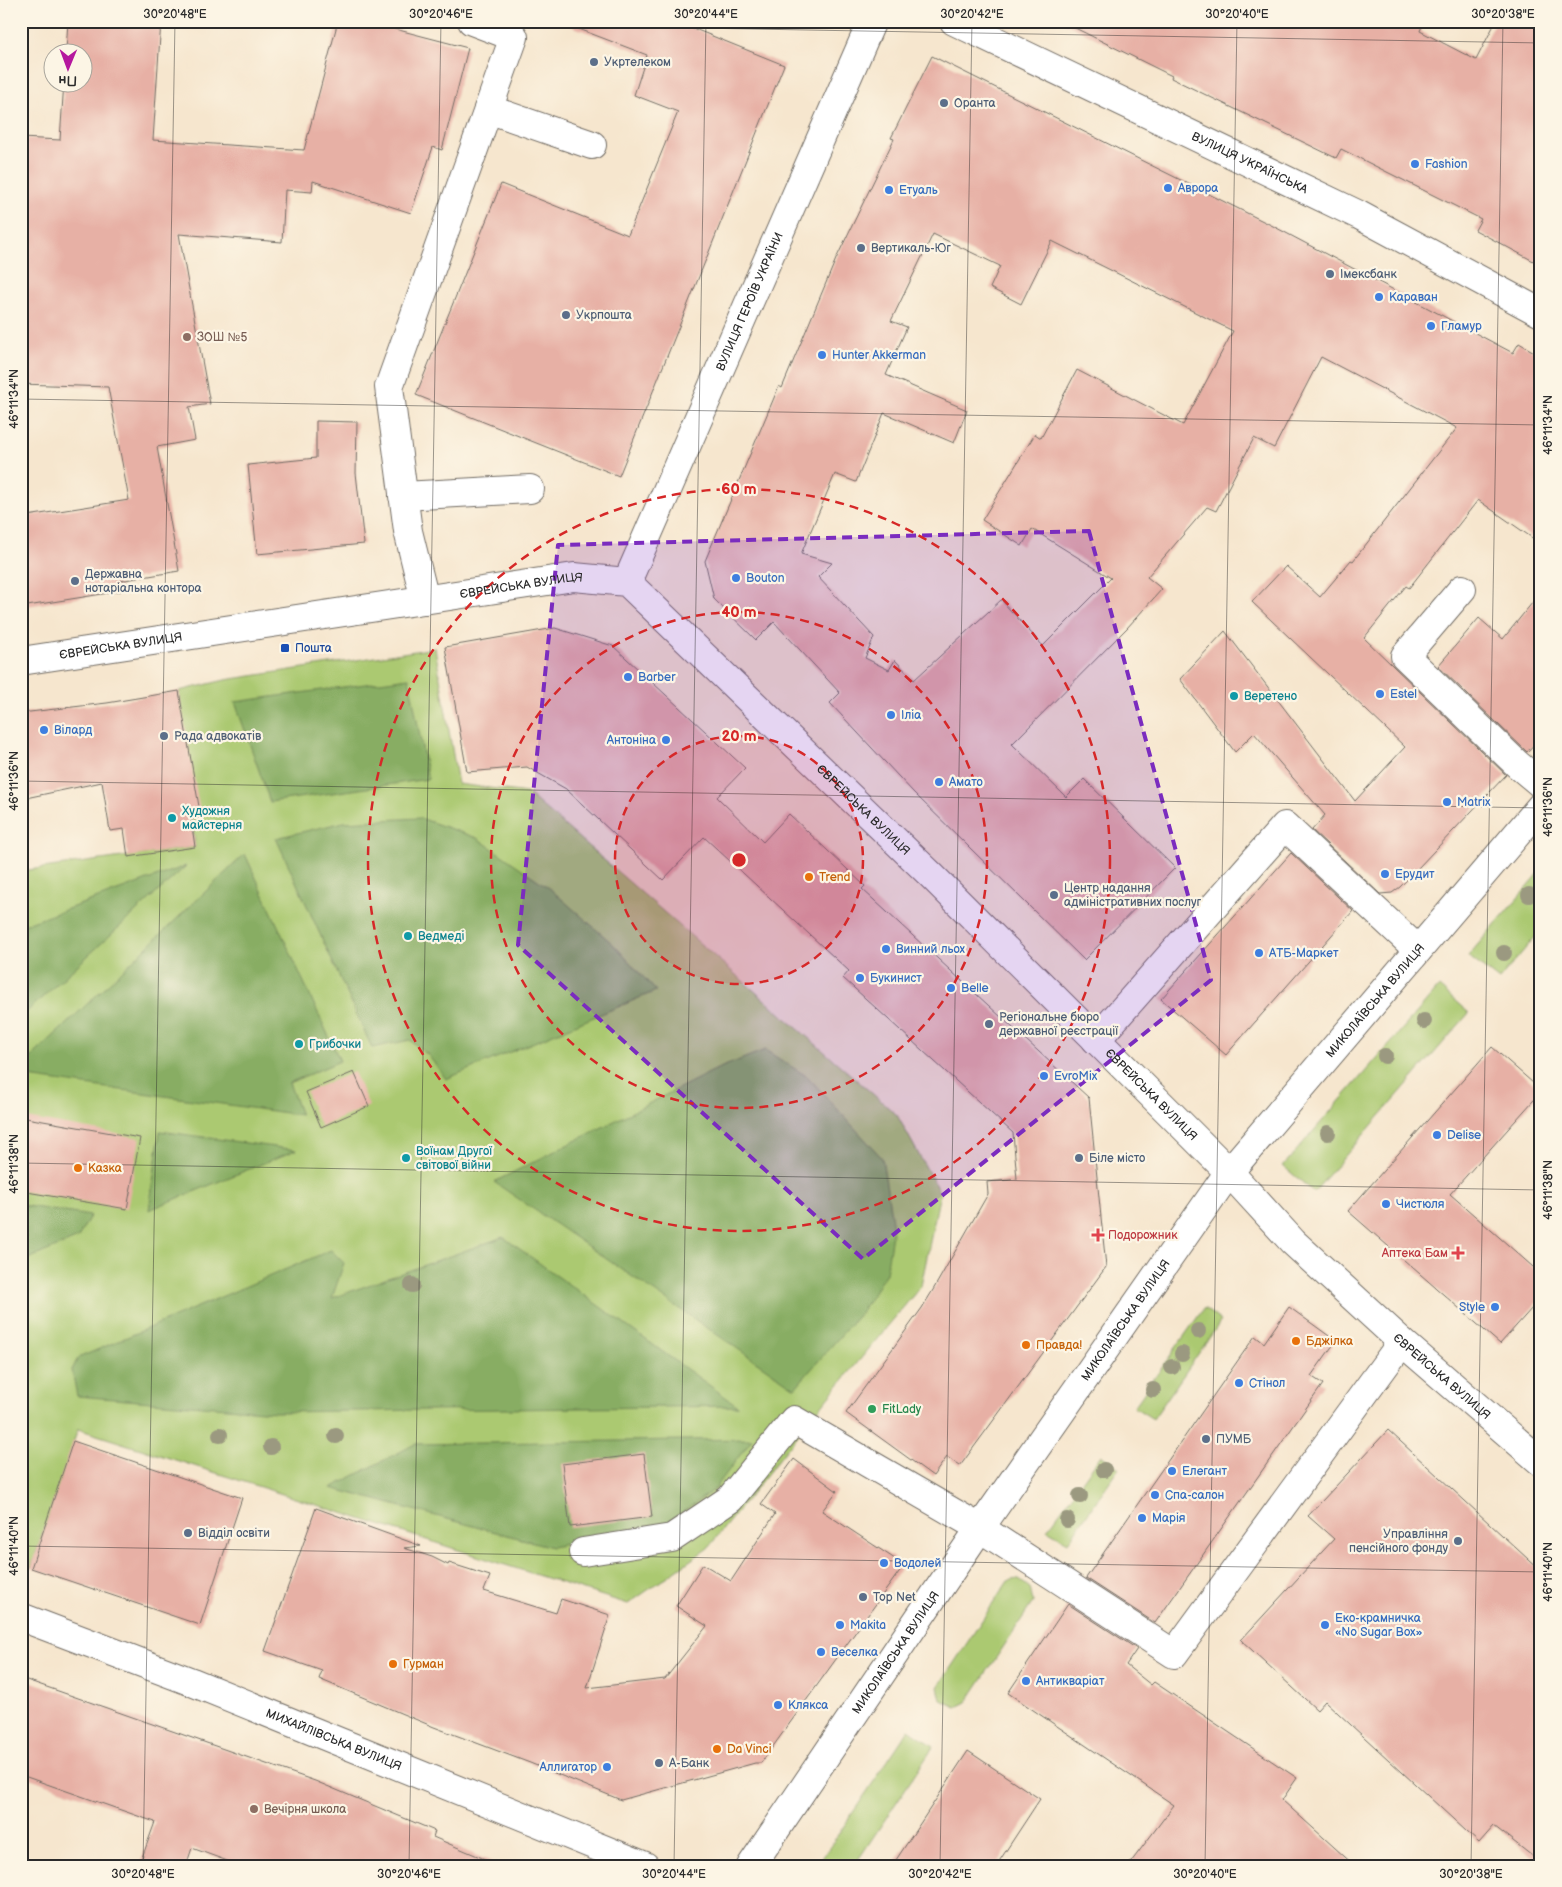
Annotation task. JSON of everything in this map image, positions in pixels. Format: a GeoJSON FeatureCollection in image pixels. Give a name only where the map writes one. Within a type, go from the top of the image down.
{"type":"FeatureCollection","features":[{"type":"Feature","properties":{"kind":"street"},"geometry":{"type":"LineString","coordinates":[[425,600],[408,531],[390,387],[514,37],[472,21]]}},
{"type":"Feature","properties":{"kind":"street","name":"ВУЛИЦЯ ГЕРОЇВ УКРАЇНИ"},"geometry":{"type":"LineString","coordinates":[[627,582],[872,21]]}},
{"type":"Feature","properties":{"kind":"street","name":"ВУЛИЦЯ УКРАЇНСЬКА"},"geometry":{"type":"LineString","coordinates":[[954,21],[1359,215],[1541,313]]}},
{"type":"Feature","properties":{"kind":"street"},"geometry":{"type":"LineString","coordinates":[[488,109],[592,145]]}},
{"type":"Feature","properties":{"kind":"street"},"geometry":{"type":"LineString","coordinates":[[403,496],[530,489]]}},
{"type":"Feature","properties":{"kind":"street","name":"ЄВРЕЙСЬКА ВУЛИЦЯ"},"geometry":{"type":"LineString","coordinates":[[21,662],[574,577],[627,582],[930,875],[1229,1172],[1293,1242],[1402,1342],[1541,1462]]}},
{"type":"Feature","properties":{"kind":"street"},"geometry":{"type":"LineString","coordinates":[[1462,589],[1405,656],[1517,764],[1541,784]]}},
{"type":"Feature","properties":{"kind":"street","name":"МИКОЛАЇВСЬКА ВУЛИЦЯ"},"geometry":{"type":"LineString","coordinates":[[751,1866],[980,1528],[1229,1172],[1541,806]]}},
{"type":"Feature","properties":{"kind":"street"},"geometry":{"type":"LineString","coordinates":[[1096,1040],[1285,826],[1418,950]]}},
{"type":"Feature","properties":{"kind":"street"},"geometry":{"type":"LineString","coordinates":[[583,1552],[672,1538],[730,1499],[794,1420],[980,1528],[1174,1654],[1402,1342]]}},
{"type":"Feature","properties":{"kind":"street","name":"МИХАЙЛІВСЬКА ВУЛИЦЯ"},"geometry":{"type":"LineString","coordinates":[[21,1617],[192,1682],[645,1866]]}},
{"type":"Feature","properties":{"kind":"highlighted area"},"geometry":{"type":"Polygon","coordinates":[[[1089,531],[1211,980],[863,1259],[518,945],[558,545],[1089,531]]]}},
{"type":"Feature","properties":{"kind":"green space"},"geometry":{"type":"Polygon","coordinates":[[[435,648],[458,784],[527,793],[897,1115],[940,1193],[921,1286],[819,1409],[708,1548],[628,1604],[78,1429],[31,1568],[21,1564],[21,871],[195,847],[179,691],[225,680],[435,648]]]}},
{"type":"Feature","properties":{"kind":"green space"},"geometry":{"type":"Polygon","coordinates":[[[409,678],[428,779],[270,802],[235,702],[409,678]]]}},
{"type":"Feature","properties":{"kind":"green space"},"geometry":{"type":"Polygon","coordinates":[[[420,818],[477,838],[548,887],[614,945],[656,991],[446,1079],[428,1055],[410,1040],[372,1048],[276,838],[344,822],[420,818]]]}},
{"type":"Feature","properties":{"kind":"green space"},"geometry":{"type":"Polygon","coordinates":[[[245,854],[340,1061],[289,1083],[301,1115],[21,1076],[21,1067],[245,854]]]}},
{"type":"Feature","properties":{"kind":"green space"},"geometry":{"type":"Polygon","coordinates":[[[186,866],[21,1017],[21,926],[186,866]]]}},
{"type":"Feature","properties":{"kind":"green space"},"geometry":{"type":"Polygon","coordinates":[[[1541,871],[1541,930],[1499,980],[1468,956],[1541,871]]]}},
{"type":"Feature","properties":{"kind":"green space"},"geometry":{"type":"Polygon","coordinates":[[[1439,987],[1469,1013],[1314,1192],[1283,1166],[1439,987]]]}},
{"type":"Feature","properties":{"kind":"green space"},"geometry":{"type":"Polygon","coordinates":[[[765,1050],[808,1077],[882,1158],[893,1228],[886,1273],[861,1312],[795,1388],[494,1182],[717,1069],[765,1050]]]}},
{"type":"Feature","properties":{"kind":"green space"},"geometry":{"type":"Polygon","coordinates":[[[160,1131],[296,1150],[149,1210],[160,1131]]]}},
{"type":"Feature","properties":{"kind":"green space"},"geometry":{"type":"Polygon","coordinates":[[[21,1205],[90,1216],[78,1238],[21,1262],[21,1205]]]}},
{"type":"Feature","properties":{"kind":"green space"},"geometry":{"type":"Polygon","coordinates":[[[503,1237],[738,1406],[276,1412],[77,1396],[72,1370],[78,1358],[331,1250],[344,1263],[332,1298],[503,1237]]]}},
{"type":"Feature","properties":{"kind":"green space"},"geometry":{"type":"Polygon","coordinates":[[[1204,1308],[1221,1321],[1153,1419],[1134,1407],[1204,1308]]]}},
{"type":"Feature","properties":{"kind":"green space"},"geometry":{"type":"Polygon","coordinates":[[[752,1439],[714,1490],[665,1524],[552,1547],[331,1488],[415,1444],[752,1439]]]}},
{"type":"Feature","properties":{"kind":"green space"},"geometry":{"type":"Polygon","coordinates":[[[1101,1455],[1119,1468],[1068,1542],[1047,1530],[1101,1455]]]}},
{"type":"Feature","properties":{"kind":"green space"},"geometry":{"type":"Polygon","coordinates":[[[1018,1579],[1030,1588],[1033,1602],[967,1702],[957,1707],[941,1700],[938,1687],[1008,1581],[1018,1579]]]}},
{"type":"Feature","properties":{"kind":"green space"},"geometry":{"type":"Polygon","coordinates":[[[909,1729],[934,1746],[854,1866],[817,1866],[909,1729]]]}},
{"type":"Feature","properties":{"kind":"building"},"geometry":{"type":"Polygon","coordinates":[[[68,21],[161,21],[153,140],[304,150],[338,21],[364,21],[468,48],[442,150],[433,147],[411,213],[313,181],[312,192],[285,190],[282,242],[179,234],[210,404],[189,407],[195,440],[157,447],[179,571],[119,581],[121,591],[21,607],[21,517],[129,500],[108,387],[21,384],[21,138],[60,140],[63,92],[92,92],[92,42],[67,42],[68,21]]]}},
{"type":"Feature","properties":{"kind":"building","name":"Укрпошта"},"geometry":{"type":"Polygon","coordinates":[[[567,21],[675,21],[784,65],[619,476],[416,395],[501,184],[628,235],[678,112],[634,95],[647,55],[566,24],[567,21]]]}},
{"type":"Feature","properties":{"kind":"building"},"geometry":{"type":"Polygon","coordinates":[[[1061,21],[1424,21],[1420,31],[1476,60],[1496,21],[1541,21],[1541,265],[1475,230],[1481,219],[1341,149],[1336,158],[1171,78],[1172,76],[1061,21]]]}},
{"type":"Feature","properties":{"kind":"building"},"geometry":{"type":"Polygon","coordinates":[[[932,56],[1271,225],[1513,353],[1519,343],[1541,356],[1541,544],[1478,500],[1409,588],[1406,586],[1364,638],[1506,775],[1400,887],[1392,893],[1380,894],[1312,830],[1325,815],[1254,733],[1235,752],[1180,679],[1225,631],[1355,801],[1405,747],[1252,602],[1286,566],[1320,597],[1351,560],[1353,561],[1457,428],[1321,357],[1274,448],[1254,438],[1216,511],[1207,507],[1147,577],[1162,589],[1127,628],[1012,744],[1066,797],[1084,779],[1175,868],[1084,960],[913,792],[830,703],[840,693],[774,622],[756,640],[714,599],[705,561],[779,386],[782,388],[836,259],[894,139],[891,138],[932,56]],[[933,234],[891,321],[907,327],[886,375],[967,410],[954,443],[884,413],[856,482],[835,474],[801,554],[832,563],[818,577],[874,637],[865,658],[889,670],[895,660],[914,680],[1001,600],[1043,646],[1111,578],[1032,529],[1022,546],[982,520],[1035,434],[1041,438],[1077,370],[1183,425],[1233,331],[1052,241],[1021,304],[990,288],[1000,266],[933,234]]]}},
{"type":"Feature","properties":{"kind":"building"},"geometry":{"type":"Polygon","coordinates":[[[316,421],[357,422],[356,473],[364,544],[257,554],[248,465],[316,458],[316,421]]]}},
{"type":"Feature","properties":{"kind":"building"},"geometry":{"type":"Polygon","coordinates":[[[1541,592],[1541,737],[1527,752],[1438,666],[1479,618],[1503,639],[1541,592]]]}},
{"type":"Feature","properties":{"kind":"building"},"geometry":{"type":"Polygon","coordinates":[[[555,628],[613,646],[745,768],[717,797],[763,842],[789,814],[865,886],[862,889],[1089,1098],[1106,1267],[960,1466],[947,1457],[933,1476],[846,1413],[933,1290],[988,1194],[987,1182],[1017,1179],[1013,1133],[843,978],[849,971],[704,837],[663,880],[566,789],[527,767],[467,772],[445,647],[555,628]]]}},
{"type":"Feature","properties":{"kind":"building"},"geometry":{"type":"Polygon","coordinates":[[[179,691],[201,818],[191,819],[195,847],[128,857],[124,829],[110,831],[102,782],[21,799],[21,713],[107,703],[179,691]]]}},
{"type":"Feature","properties":{"kind":"building","name":"АТБ-Маркет"},"geometry":{"type":"Polygon","coordinates":[[[1291,853],[1353,911],[1226,1055],[1161,999],[1291,853]]]}},
{"type":"Feature","properties":{"kind":"building"},"geometry":{"type":"Polygon","coordinates":[[[1492,1047],[1541,1090],[1450,1194],[1541,1274],[1541,1298],[1500,1344],[1348,1211],[1492,1047]]]}},
{"type":"Feature","properties":{"kind":"building"},"geometry":{"type":"Polygon","coordinates":[[[354,1072],[369,1106],[321,1127],[306,1092],[354,1072]]]}},
{"type":"Feature","properties":{"kind":"building","name":"Казка"},"geometry":{"type":"Polygon","coordinates":[[[26,1118],[140,1138],[127,1209],[21,1191],[21,1144],[26,1118]]]}},
{"type":"Feature","properties":{"kind":"building"},"geometry":{"type":"Polygon","coordinates":[[[1289,1307],[1336,1341],[1311,1376],[1323,1384],[1155,1623],[1086,1578],[1255,1336],[1264,1343],[1289,1307]]]}},
{"type":"Feature","properties":{"kind":"building"},"geometry":{"type":"Polygon","coordinates":[[[1388,1430],[1541,1571],[1541,1863],[1494,1826],[1479,1843],[1325,1701],[1317,1710],[1241,1640],[1334,1539],[1308,1516],[1388,1430]]]}},
{"type":"Feature","properties":{"kind":"building","name":"Відділ освіти"},"geometry":{"type":"Polygon","coordinates":[[[73,1441],[242,1498],[200,1625],[31,1568],[73,1441]]]}},
{"type":"Feature","properties":{"kind":"building"},"geometry":{"type":"Polygon","coordinates":[[[644,1454],[652,1517],[570,1527],[562,1464],[644,1454]]]}},
{"type":"Feature","properties":{"kind":"building"},"geometry":{"type":"Polygon","coordinates":[[[794,1459],[837,1491],[822,1511],[904,1565],[761,1763],[755,1763],[621,1800],[434,1727],[319,1679],[322,1671],[265,1651],[316,1508],[421,1546],[404,1548],[432,1557],[448,1565],[449,1563],[490,1576],[484,1591],[556,1613],[561,1599],[610,1615],[587,1688],[665,1679],[707,1626],[676,1606],[703,1564],[731,1581],[775,1514],[761,1504],[794,1459]]]}},
{"type":"Feature","properties":{"kind":"building"},"geometry":{"type":"Polygon","coordinates":[[[1068,1604],[1137,1649],[1126,1665],[1151,1685],[1154,1682],[1297,1778],[1282,1800],[1355,1866],[1128,1866],[1174,1805],[1008,1693],[1068,1604]]]}},
{"type":"Feature","properties":{"kind":"building"},"geometry":{"type":"Polygon","coordinates":[[[21,1678],[315,1781],[435,1831],[433,1837],[501,1866],[241,1866],[192,1848],[186,1866],[139,1866],[155,1822],[21,1775],[21,1678]]]}},
{"type":"Feature","properties":{"kind":"building"},"geometry":{"type":"Polygon","coordinates":[[[968,1751],[1040,1799],[996,1866],[892,1866],[968,1751]]]}},
{"type":"Feature","properties":{"kind":"place","name":"Укртелеком"},"geometry":{"type":"Point","coordinates":[594,62]}},
{"type":"Feature","properties":{"kind":"place","name":"Оранта"},"geometry":{"type":"Point","coordinates":[944,103]}},
{"type":"Feature","properties":{"kind":"place","name":"Fashion"},"geometry":{"type":"Point","coordinates":[1415,164]}},
{"type":"Feature","properties":{"kind":"place","name":"Аврора"},"geometry":{"type":"Point","coordinates":[1168,188]}},
{"type":"Feature","properties":{"kind":"place","name":"Етуаль"},"geometry":{"type":"Point","coordinates":[889,190]}},
{"type":"Feature","properties":{"kind":"place","name":"Вертикаль-Юг"},"geometry":{"type":"Point","coordinates":[861,248]}},
{"type":"Feature","properties":{"kind":"place","name":"Імексбанк"},"geometry":{"type":"Point","coordinates":[1330,274]}},
{"type":"Feature","properties":{"kind":"place","name":"Караван"},"geometry":{"type":"Point","coordinates":[1379,297]}},
{"type":"Feature","properties":{"kind":"place","name":"Укрпошта"},"geometry":{"type":"Point","coordinates":[566,315]}},
{"type":"Feature","properties":{"kind":"place","name":"Гламур"},"geometry":{"type":"Point","coordinates":[1431,326]}},
{"type":"Feature","properties":{"kind":"place","name":"ЗОШ №5"},"geometry":{"type":"Point","coordinates":[187,337]}},
{"type":"Feature","properties":{"kind":"place","name":"Hunter Akkerman"},"geometry":{"type":"Point","coordinates":[822,355]}},
{"type":"Feature","properties":{"kind":"place","name":"Bouton"},"geometry":{"type":"Point","coordinates":[736,578]}},
{"type":"Feature","properties":{"kind":"place","name":"Державна нотаріальна контора"},"geometry":{"type":"Point","coordinates":[75,581]}},
{"type":"Feature","properties":{"kind":"place","name":"Пошта"},"geometry":{"type":"Point","coordinates":[285,648]}},
{"type":"Feature","properties":{"kind":"place","name":"Barber"},"geometry":{"type":"Point","coordinates":[628,677]}},
{"type":"Feature","properties":{"kind":"place","name":"Estel"},"geometry":{"type":"Point","coordinates":[1380,694]}},
{"type":"Feature","properties":{"kind":"place","name":"Веретено"},"geometry":{"type":"Point","coordinates":[1234,696]}},
{"type":"Feature","properties":{"kind":"place","name":"Іліа"},"geometry":{"type":"Point","coordinates":[891,715]}},
{"type":"Feature","properties":{"kind":"place","name":"Вілард"},"geometry":{"type":"Point","coordinates":[44,730]}},
{"type":"Feature","properties":{"kind":"place","name":"Рада адвокатів"},"geometry":{"type":"Point","coordinates":[164,736]}},
{"type":"Feature","properties":{"kind":"place","name":"Антоніна"},"geometry":{"type":"Point","coordinates":[666,740]}},
{"type":"Feature","properties":{"kind":"place","name":"Амато"},"geometry":{"type":"Point","coordinates":[939,782]}},
{"type":"Feature","properties":{"kind":"place","name":"Matrix"},"geometry":{"type":"Point","coordinates":[1447,802]}},
{"type":"Feature","properties":{"kind":"place","name":"Художня майстерня"},"geometry":{"type":"Point","coordinates":[172,818]}},
{"type":"Feature","properties":{"kind":"place","name":"Ерудит"},"geometry":{"type":"Point","coordinates":[1385,874]}},
{"type":"Feature","properties":{"kind":"place","name":"Trend"},"geometry":{"type":"Point","coordinates":[809,877]}},
{"type":"Feature","properties":{"kind":"place","name":"Центр надання адміністративних послуг"},"geometry":{"type":"Point","coordinates":[1054,895]}},
{"type":"Feature","properties":{"kind":"place","name":"Ведмеді"},"geometry":{"type":"Point","coordinates":[408,936]}},
{"type":"Feature","properties":{"kind":"place","name":"Винний льох"},"geometry":{"type":"Point","coordinates":[886,949]}},
{"type":"Feature","properties":{"kind":"place","name":"АТБ-Маркет"},"geometry":{"type":"Point","coordinates":[1259,953]}},
{"type":"Feature","properties":{"kind":"place","name":"Букинист"},"geometry":{"type":"Point","coordinates":[860,978]}},
{"type":"Feature","properties":{"kind":"place","name":"Belle"},"geometry":{"type":"Point","coordinates":[951,988]}},
{"type":"Feature","properties":{"kind":"place","name":"Регіональне бюро державної реєстрації"},"geometry":{"type":"Point","coordinates":[989,1024]}},
{"type":"Feature","properties":{"kind":"place","name":"Грибочки"},"geometry":{"type":"Point","coordinates":[299,1044]}},
{"type":"Feature","properties":{"kind":"place","name":"EvroMix"},"geometry":{"type":"Point","coordinates":[1044,1076]}},
{"type":"Feature","properties":{"kind":"place","name":"Delise"},"geometry":{"type":"Point","coordinates":[1437,1135]}},
{"type":"Feature","properties":{"kind":"place","name":"Воїнам Другої світової війни"},"geometry":{"type":"Point","coordinates":[406,1158]}},
{"type":"Feature","properties":{"kind":"place","name":"Біле місто"},"geometry":{"type":"Point","coordinates":[1079,1158]}},
{"type":"Feature","properties":{"kind":"place","name":"Казка"},"geometry":{"type":"Point","coordinates":[78,1168]}},
{"type":"Feature","properties":{"kind":"place","name":"Чистюля"},"geometry":{"type":"Point","coordinates":[1386,1204]}},
{"type":"Feature","properties":{"kind":"place","name":"Подорожник"},"geometry":{"type":"Point","coordinates":[1098,1235]}},
{"type":"Feature","properties":{"kind":"place","name":"Аптека Бам"},"geometry":{"type":"Point","coordinates":[1458,1253]}},
{"type":"Feature","properties":{"kind":"place","name":"Style"},"geometry":{"type":"Point","coordinates":[1495,1307]}},
{"type":"Feature","properties":{"kind":"place","name":"Бджілка"},"geometry":{"type":"Point","coordinates":[1296,1341]}},
{"type":"Feature","properties":{"kind":"place","name":"Правда!"},"geometry":{"type":"Point","coordinates":[1026,1345]}},
{"type":"Feature","properties":{"kind":"place","name":"Стінол"},"geometry":{"type":"Point","coordinates":[1239,1383]}},
{"type":"Feature","properties":{"kind":"place","name":"FitLady"},"geometry":{"type":"Point","coordinates":[872,1409]}},
{"type":"Feature","properties":{"kind":"place","name":"ПУМБ"},"geometry":{"type":"Point","coordinates":[1206,1439]}},
{"type":"Feature","properties":{"kind":"place","name":"Елегант"},"geometry":{"type":"Point","coordinates":[1172,1471]}},
{"type":"Feature","properties":{"kind":"place","name":"Спа-салон"},"geometry":{"type":"Point","coordinates":[1155,1495]}},
{"type":"Feature","properties":{"kind":"place","name":"Марія"},"geometry":{"type":"Point","coordinates":[1142,1518]}},
{"type":"Feature","properties":{"kind":"place","name":"Відділ освіти"},"geometry":{"type":"Point","coordinates":[188,1533]}},
{"type":"Feature","properties":{"kind":"place","name":"Управління пенсійного фонду"},"geometry":{"type":"Point","coordinates":[1458,1541]}},
{"type":"Feature","properties":{"kind":"place","name":"Водолей"},"geometry":{"type":"Point","coordinates":[884,1563]}},
{"type":"Feature","properties":{"kind":"place","name":"Top Net"},"geometry":{"type":"Point","coordinates":[863,1597]}},
{"type":"Feature","properties":{"kind":"place","name":"Makita"},"geometry":{"type":"Point","coordinates":[840,1625]}},
{"type":"Feature","properties":{"kind":"place","name":"Еко-крамничка «No Sugar Box»"},"geometry":{"type":"Point","coordinates":[1325,1625]}},
{"type":"Feature","properties":{"kind":"place","name":"Веселка"},"geometry":{"type":"Point","coordinates":[821,1652]}},
{"type":"Feature","properties":{"kind":"place","name":"Гурман"},"geometry":{"type":"Point","coordinates":[393,1664]}},
{"type":"Feature","properties":{"kind":"place","name":"Антикваріат"},"geometry":{"type":"Point","coordinates":[1026,1681]}},
{"type":"Feature","properties":{"kind":"place","name":"Клякса"},"geometry":{"type":"Point","coordinates":[778,1705]}},
{"type":"Feature","properties":{"kind":"place","name":"Da Vinci"},"geometry":{"type":"Point","coordinates":[717,1749]}},
{"type":"Feature","properties":{"kind":"place","name":"А-Банк"},"geometry":{"type":"Point","coordinates":[659,1763]}},
{"type":"Feature","properties":{"kind":"place","name":"Аллигатор"},"geometry":{"type":"Point","coordinates":[607,1767]}},
{"type":"Feature","properties":{"kind":"place","name":"Вечірня школа"},"geometry":{"type":"Point","coordinates":[254,1809]}}]}
